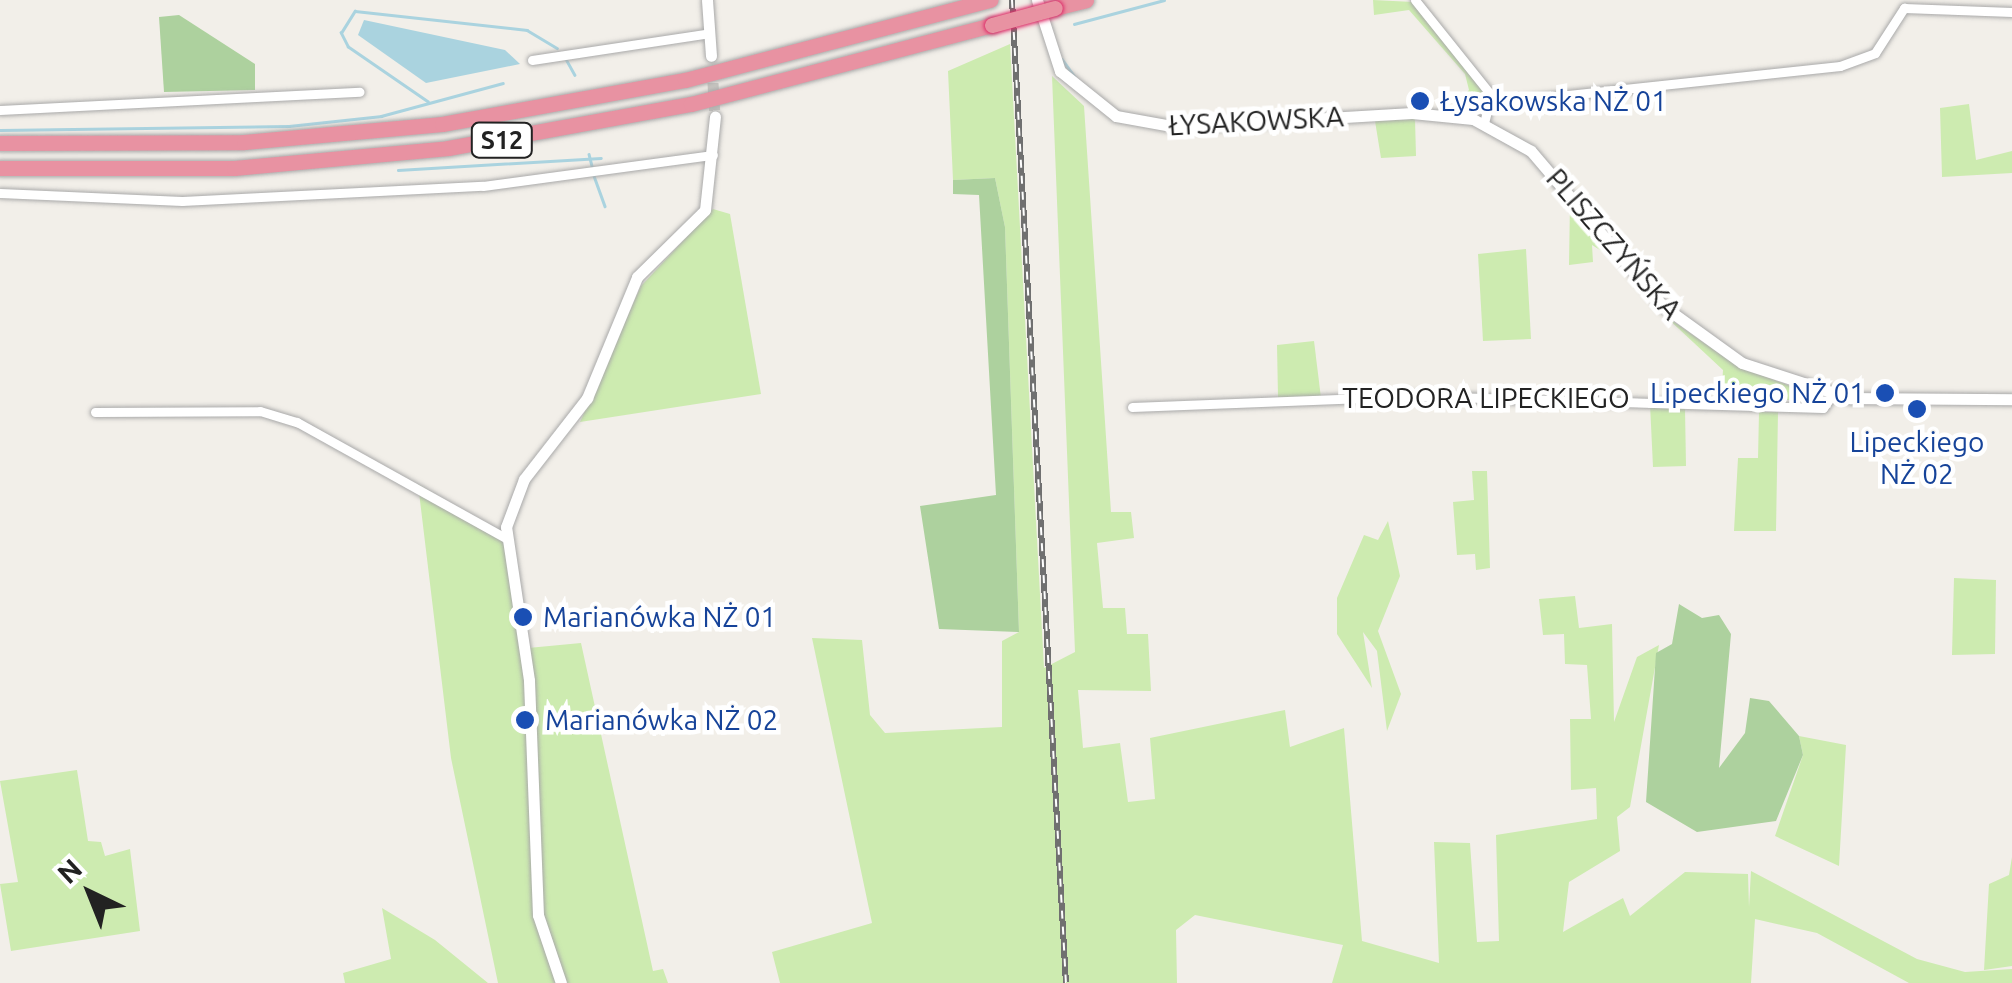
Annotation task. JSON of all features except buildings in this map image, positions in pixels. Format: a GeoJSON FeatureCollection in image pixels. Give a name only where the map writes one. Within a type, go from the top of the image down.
{"type":"FeatureCollection","features":[{"type":"Feature","properties":{"kind":"highway","name":"S12"},"geometry":{"type":"LineString","coordinates":[[0,144],[244,142],[442,124],[684,80],[990,0]]}},
{"type":"Feature","properties":{"kind":"highway","name":"S12"},"geometry":{"type":"LineString","coordinates":[[0,168],[234,168],[448,148],[691,104],[1086,0]]}},
{"type":"Feature","properties":{"kind":"street"},"geometry":{"type":"LineString","coordinates":[[707,0],[711,56]]}},
{"type":"Feature","properties":{"kind":"street","name":"ŁYSAKOWSKA"},"geometry":{"type":"LineString","coordinates":[[1037,0],[1044,39],[1067,80],[1136,124],[1425,112],[1484,124]]}},
{"type":"Feature","properties":{"kind":"street"},"geometry":{"type":"LineString","coordinates":[[1415,0],[1493,103]]}},
{"type":"Feature","properties":{"kind":"street"},"geometry":{"type":"LineString","coordinates":[[1493,103],[1840,66],[1875,53],[1904,8],[2012,12]]}},
{"type":"Feature","properties":{"kind":"street"},"geometry":{"type":"LineString","coordinates":[[532,60],[710,33]]}},
{"type":"Feature","properties":{"kind":"street"},"geometry":{"type":"LineString","coordinates":[[0,110],[360,92]]}},
{"type":"Feature","properties":{"kind":"street"},"geometry":{"type":"LineString","coordinates":[[1484,124],[1493,103]]}},
{"type":"Feature","properties":{"kind":"street"},"geometry":{"type":"LineString","coordinates":[[561,983],[538,914],[528,673],[504,538],[521,484],[587,398],[637,277],[703,214],[715,155],[715,117]]}},
{"type":"Feature","properties":{"kind":"street","name":"PLISZCZYŃSKA"},"geometry":{"type":"LineString","coordinates":[[1484,124],[1546,165],[1691,331],[1760,372],[1832,395],[2012,399]]}},
{"type":"Feature","properties":{"kind":"street"},"geometry":{"type":"LineString","coordinates":[[0,192],[182,201],[483,186],[715,155]]}},
{"type":"Feature","properties":{"kind":"street","name":"TEODORA LIPECKIEGO"},"geometry":{"type":"LineString","coordinates":[[1132,407],[1435,396],[1822,408],[1832,395]]}},
{"type":"Feature","properties":{"kind":"street"},"geometry":{"type":"LineString","coordinates":[[95,412],[260,410],[324,433],[504,538]]}},
{"type":"Feature","properties":{"kind":"green space"},"geometry":{"type":"Polygon","coordinates":[[[1373,0],[1413,2],[1488,95],[1488,108],[1456,104],[1469,90],[1465,74],[1409,10],[1374,15],[1373,0]]]}},
{"type":"Feature","properties":{"kind":"green space"},"geometry":{"type":"Polygon","coordinates":[[[179,15],[255,64],[255,90],[164,92],[159,17],[179,15]]]}},
{"type":"Feature","properties":{"kind":"green space"},"geometry":{"type":"Polygon","coordinates":[[[1010,44],[1044,668],[1075,652],[1052,76],[1084,106],[1111,512],[1131,512],[1134,538],[1097,543],[1103,608],[1125,608],[1127,634],[1148,634],[1151,691],[1078,690],[1083,748],[1120,743],[1128,802],[1155,799],[1150,738],[1285,710],[1290,747],[1344,728],[1362,941],[1439,963],[1434,842],[1470,843],[1477,942],[1499,941],[1496,835],[1597,819],[1596,788],[1571,790],[1570,719],[1591,719],[1587,665],[1565,664],[1564,634],[1543,635],[1539,599],[1575,596],[1579,628],[1612,624],[1614,722],[1637,657],[1659,645],[1630,807],[1617,817],[1620,851],[1569,882],[1563,932],[1623,898],[1630,916],[1685,872],[1748,874],[1749,907],[1751,871],[1917,959],[1965,972],[2012,969],[2012,983],[1909,983],[1817,933],[1755,919],[1751,983],[1332,983],[1343,945],[1195,915],[1176,930],[1177,983],[780,983],[772,952],[872,923],[812,638],[862,640],[870,715],[885,733],[1002,727],[1002,641],[1019,632],[1005,227],[995,178],[953,180],[948,71],[1010,44]]]}},
{"type":"Feature","properties":{"kind":"green space"},"geometry":{"type":"Polygon","coordinates":[[[1969,104],[1976,160],[2012,151],[2012,173],[1942,177],[1940,108],[1969,104]]]}},
{"type":"Feature","properties":{"kind":"green space"},"geometry":{"type":"Polygon","coordinates":[[[1415,119],[1416,156],[1381,158],[1375,121],[1415,119]]]}},
{"type":"Feature","properties":{"kind":"green space"},"geometry":{"type":"Polygon","coordinates":[[[995,178],[1005,227],[1019,632],[939,629],[920,506],[996,495],[979,195],[953,194],[953,180],[995,178]]]}},
{"type":"Feature","properties":{"kind":"green space"},"geometry":{"type":"Polygon","coordinates":[[[1570,203],[1610,250],[1608,255],[1592,245],[1593,262],[1569,265],[1570,203]]]}},
{"type":"Feature","properties":{"kind":"green space"},"geometry":{"type":"Polygon","coordinates":[[[713,209],[730,214],[761,394],[580,422],[641,286],[713,209]]]}},
{"type":"Feature","properties":{"kind":"green space"},"geometry":{"type":"Polygon","coordinates":[[[1526,249],[1531,339],[1483,341],[1478,254],[1526,249]]]}},
{"type":"Feature","properties":{"kind":"green space"},"geometry":{"type":"Polygon","coordinates":[[[1664,315],[1737,366],[1825,399],[1721,402],[1723,370],[1664,315]]]}},
{"type":"Feature","properties":{"kind":"green space"},"geometry":{"type":"Polygon","coordinates":[[[1314,341],[1321,398],[1278,397],[1277,345],[1314,341]]]}},
{"type":"Feature","properties":{"kind":"green space"},"geometry":{"type":"Polygon","coordinates":[[[1650,404],[1685,409],[1686,466],[1653,467],[1650,404]]]}},
{"type":"Feature","properties":{"kind":"green space"},"geometry":{"type":"Polygon","coordinates":[[[1759,412],[1778,412],[1776,531],[1734,531],[1738,458],[1758,458],[1759,412]]]}},
{"type":"Feature","properties":{"kind":"green space"},"geometry":{"type":"Polygon","coordinates":[[[1472,471],[1487,471],[1490,568],[1476,570],[1475,554],[1457,555],[1453,502],[1474,500],[1472,471]]]}},
{"type":"Feature","properties":{"kind":"green space"},"geometry":{"type":"Polygon","coordinates":[[[418,484],[510,539],[528,648],[581,643],[653,971],[663,969],[668,983],[498,983],[451,758],[418,484]]]}},
{"type":"Feature","properties":{"kind":"green space"},"geometry":{"type":"Polygon","coordinates":[[[1388,521],[1400,576],[1378,631],[1401,694],[1387,731],[1377,651],[1363,632],[1372,688],[1337,634],[1337,598],[1364,535],[1378,540],[1388,521]]]}},
{"type":"Feature","properties":{"kind":"green space"},"geometry":{"type":"Polygon","coordinates":[[[1954,578],[1996,580],[1995,654],[1952,655],[1954,578]]]}},
{"type":"Feature","properties":{"kind":"green space"},"geometry":{"type":"Polygon","coordinates":[[[1679,604],[1702,618],[1719,615],[1731,634],[1719,768],[1745,733],[1750,698],[1769,701],[1799,736],[1803,755],[1776,821],[1697,832],[1646,802],[1656,653],[1672,644],[1679,604]]]}},
{"type":"Feature","properties":{"kind":"green space"},"geometry":{"type":"Polygon","coordinates":[[[1799,736],[1846,745],[1839,866],[1775,836],[1803,755],[1799,736]]]}},
{"type":"Feature","properties":{"kind":"green space"},"geometry":{"type":"Polygon","coordinates":[[[77,770],[88,841],[101,842],[105,856],[130,849],[140,931],[11,951],[0,884],[18,882],[0,781],[77,770]]]}},
{"type":"Feature","properties":{"kind":"green space"},"geometry":{"type":"Polygon","coordinates":[[[2012,857],[2012,966],[1984,970],[1989,884],[2009,875],[2012,857]]]}},
{"type":"Feature","properties":{"kind":"green space"},"geometry":{"type":"Polygon","coordinates":[[[382,908],[435,940],[488,983],[345,983],[343,973],[391,959],[382,908]]]}},
{"type":"Feature","properties":{"kind":"water"},"geometry":{"type":"Polygon","coordinates":[[[364,20],[505,50],[520,64],[426,83],[358,35],[364,20]]]}},
{"type":"Feature","properties":{"kind":"waterway"},"geometry":{"type":"LineString","coordinates":[[1074,24],[1164,0]]}},
{"type":"Feature","properties":{"kind":"waterway"},"geometry":{"type":"LineString","coordinates":[[428,102],[348,47],[341,33],[355,11],[527,30],[557,48]]}},
{"type":"Feature","properties":{"kind":"waterway"},"geometry":{"type":"LineString","coordinates":[[566,59],[575,75]]}},
{"type":"Feature","properties":{"kind":"waterway"},"geometry":{"type":"LineString","coordinates":[[1062,59],[1075,77]]}},
{"type":"Feature","properties":{"kind":"waterway"},"geometry":{"type":"LineString","coordinates":[[0,130],[289,126],[381,116],[503,83]]}},
{"type":"Feature","properties":{"kind":"waterway"},"geometry":{"type":"LineString","coordinates":[[589,154],[592,166]]}},
{"type":"Feature","properties":{"kind":"waterway"},"geometry":{"type":"LineString","coordinates":[[398,170],[601,158]]}},
{"type":"Feature","properties":{"kind":"waterway"},"geometry":{"type":"LineString","coordinates":[[594,176],[605,206]]}},
{"type":"Feature","properties":{"kind":"tunnel"},"geometry":{"type":"LineString","coordinates":[[712,66],[715,117]]}},
{"type":"Feature","properties":{"kind":"railway"},"geometry":{"type":"LineString","coordinates":[[1012,0],[1066,983]]}},
{"type":"Feature","properties":{"kind":"place","name":"Łysakowska NŻ 01"},"geometry":{"type":"Point","coordinates":[1420,101]}},
{"type":"Feature","properties":{"kind":"place","name":"Lipeckiego NŻ 01"},"geometry":{"type":"Point","coordinates":[1885,393]}},
{"type":"Feature","properties":{"kind":"place","name":"Lipeckiego NŻ 02"},"geometry":{"type":"Point","coordinates":[1917,409]}},
{"type":"Feature","properties":{"kind":"place","name":"Marianówka NŻ 01"},"geometry":{"type":"Point","coordinates":[523,617]}},
{"type":"Feature","properties":{"kind":"place","name":"Marianówka NŻ 02"},"geometry":{"type":"Point","coordinates":[525,720]}}]}
